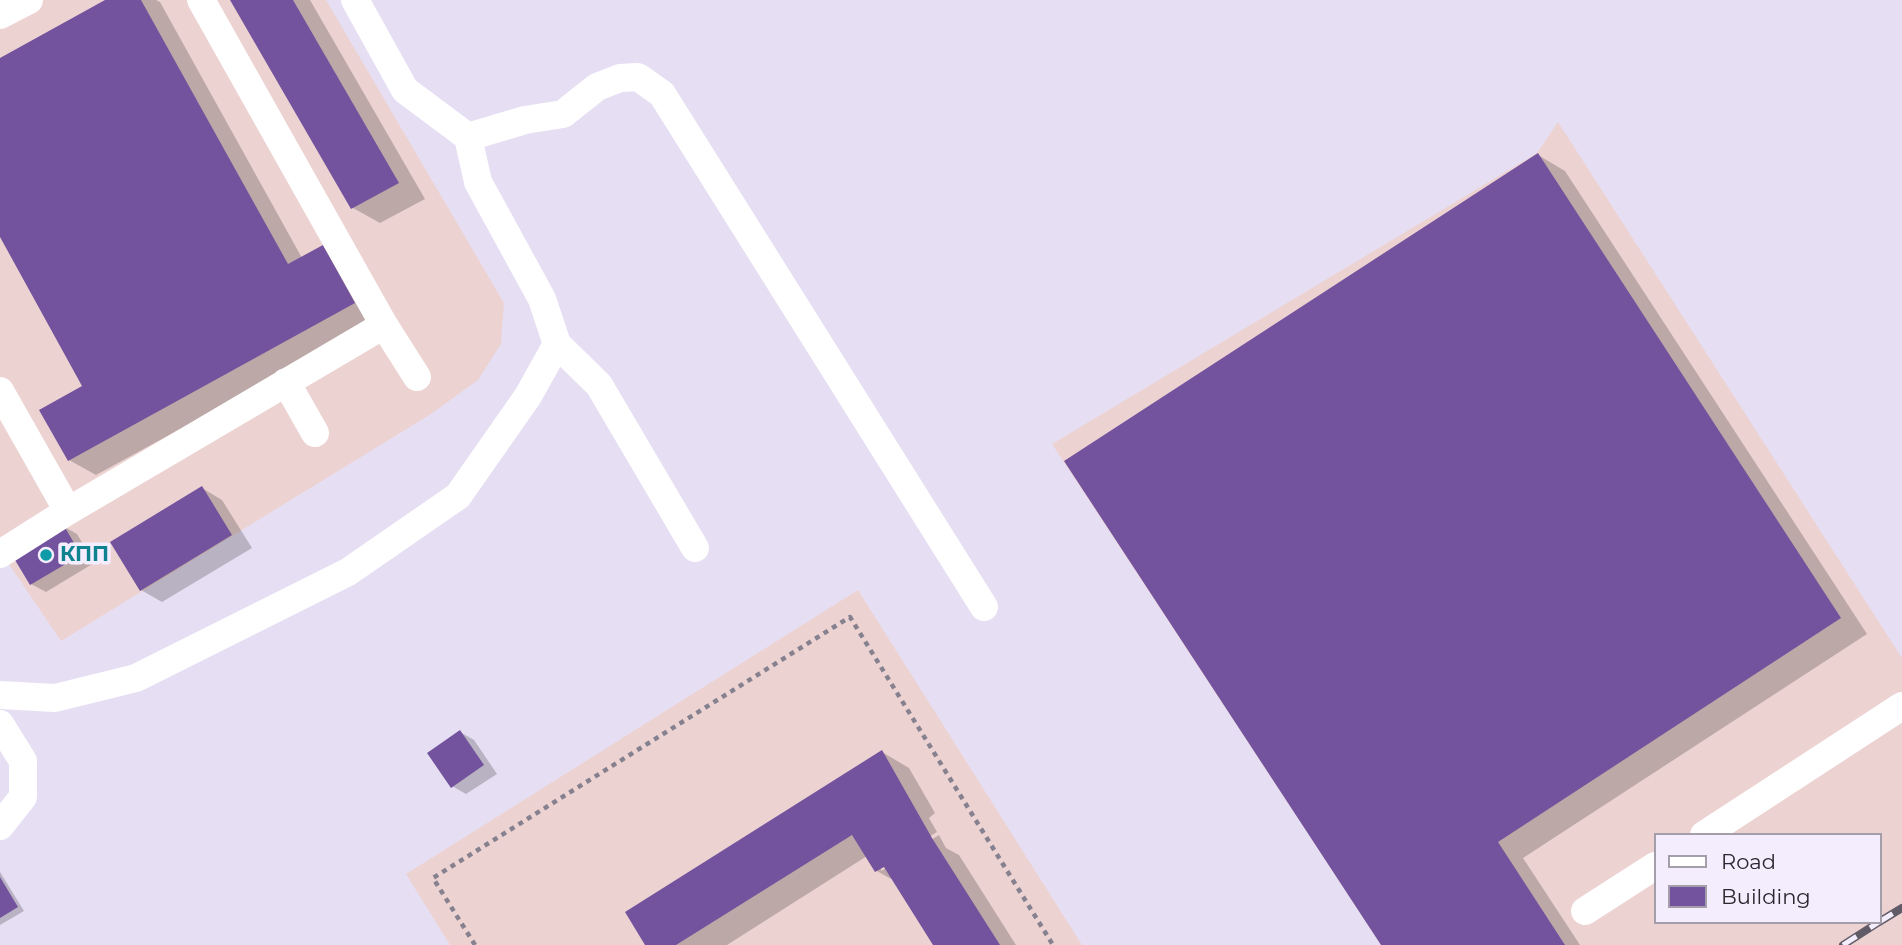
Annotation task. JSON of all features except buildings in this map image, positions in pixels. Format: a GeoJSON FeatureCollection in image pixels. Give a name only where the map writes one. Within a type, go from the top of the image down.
{"type":"FeatureCollection","features":[{"type":"Feature","properties":{"kind":"lane"},"geometry":{"type":"LineString","coordinates":[[0,15],[29,0]]}},
{"type":"Feature","properties":{"kind":"lane"},"geometry":{"type":"LineString","coordinates":[[201,0],[384,325],[417,377]]}},
{"type":"Feature","properties":{"kind":"lane"},"geometry":{"type":"LineString","coordinates":[[355,0],[405,90],[468,137],[478,183],[542,299],[557,344],[599,384],[695,548]]}},
{"type":"Feature","properties":{"kind":"lane"},"geometry":{"type":"LineString","coordinates":[[468,137],[525,120],[562,114],[597,87],[620,78],[638,77],[662,94],[984,607]]}},
{"type":"Feature","properties":{"kind":"lane"},"geometry":{"type":"LineString","coordinates":[[0,554],[68,511],[384,325]]}},
{"type":"Feature","properties":{"kind":"lane"},"geometry":{"type":"LineString","coordinates":[[0,695],[55,698],[136,678],[348,572],[458,496],[528,396],[557,344]]}},
{"type":"Feature","properties":{"kind":"lane"},"geometry":{"type":"LineString","coordinates":[[286,382],[315,433]]}},
{"type":"Feature","properties":{"kind":"lane"},"geometry":{"type":"LineString","coordinates":[[0,391],[68,511]]}},
{"type":"Feature","properties":{"kind":"lane"},"geometry":{"type":"LineString","coordinates":[[1707,833],[1902,706]]}},
{"type":"Feature","properties":{"kind":"lane"},"geometry":{"type":"LineString","coordinates":[[0,724],[23,761],[23,797],[0,826]]}},
{"type":"Feature","properties":{"kind":"lane"},"geometry":{"type":"LineString","coordinates":[[1585,912],[1654,867]]}},
{"type":"Feature","properties":{"kind":"path"},"geometry":{"type":"LineString","coordinates":[[475,945],[433,878],[850,617],[1053,945]]}},
{"type":"Feature","properties":{"kind":"shaded area"},"geometry":{"type":"Polygon","coordinates":[[[0,0],[326,0],[504,303],[501,344],[478,380],[431,414],[61,641],[0,551],[0,0]]]}},
{"type":"Feature","properties":{"kind":"shaded area"},"geometry":{"type":"Polygon","coordinates":[[[1558,122],[1902,658],[1902,945],[1381,945],[1052,444],[1537,153],[1558,122]]]}},
{"type":"Feature","properties":{"kind":"shaded area"},"geometry":{"type":"Polygon","coordinates":[[[858,590],[1082,945],[450,945],[406,874],[858,590]]]}},
{"type":"Feature","properties":{"kind":"railway"},"geometry":{"type":"LineString","coordinates":[[1881,921],[1902,908]]}},
{"type":"Feature","properties":{"kind":"railway"},"geometry":{"type":"LineString","coordinates":[[1843,945],[1876,924]]}},
{"type":"Feature","properties":{"kind":"place","name":"КПП"},"geometry":{"type":"Point","coordinates":[46,555]}}]}
